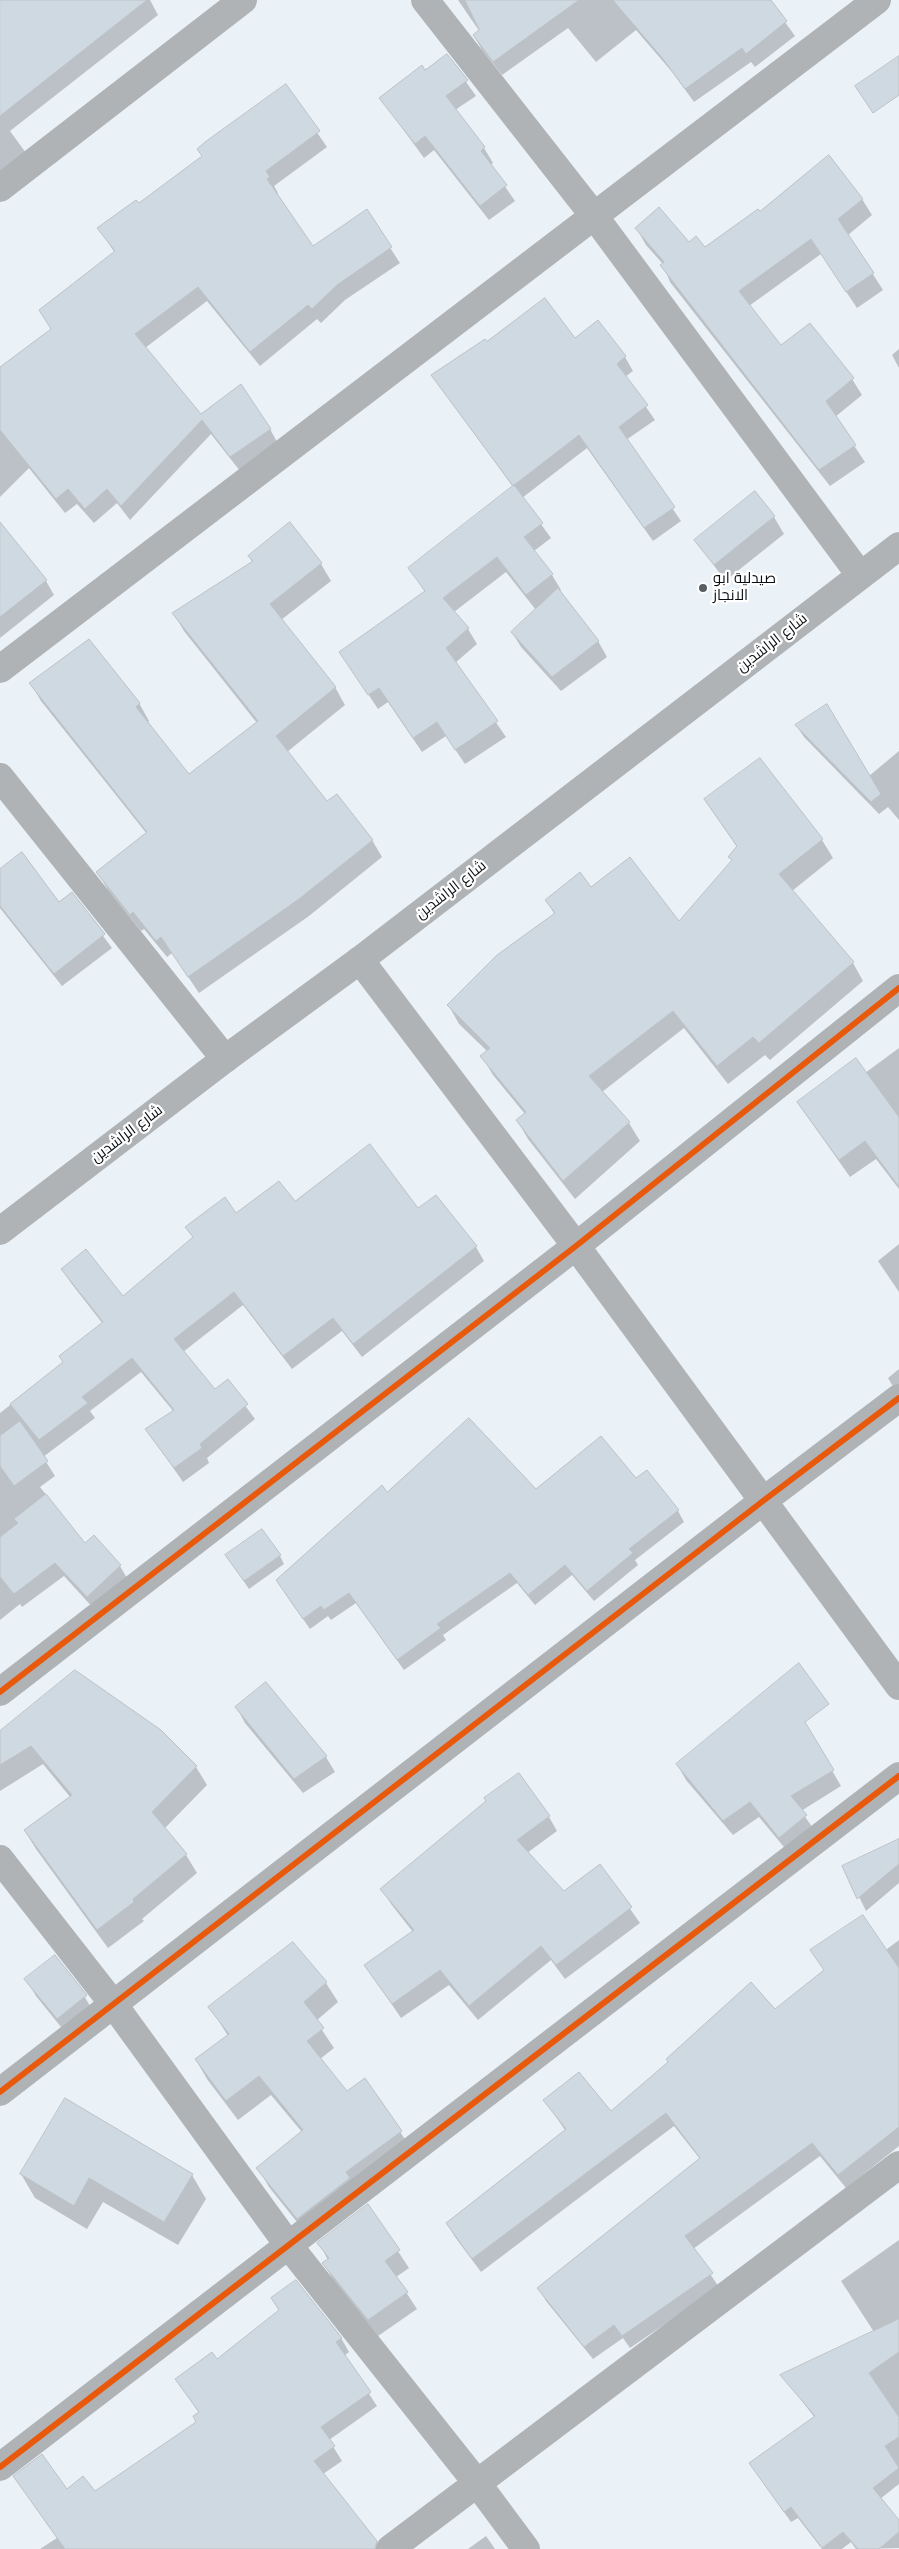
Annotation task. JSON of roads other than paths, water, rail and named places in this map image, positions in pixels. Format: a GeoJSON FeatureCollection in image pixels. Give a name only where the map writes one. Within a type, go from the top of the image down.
{"type":"FeatureCollection","features":[{"type":"Feature","properties":{"kind":"street"},"geometry":{"type":"LineString","coordinates":[[0,188],[243,0]]}},
{"type":"Feature","properties":{"kind":"street"},"geometry":{"type":"LineString","coordinates":[[425,0],[595,217],[860,575]]}},
{"type":"Feature","properties":{"kind":"street"},"geometry":{"type":"LineString","coordinates":[[0,669],[877,0]]}},
{"type":"Feature","properties":{"kind":"street","name":"شارع الراشدين"},"geometry":{"type":"LineString","coordinates":[[0,1231],[224,1059],[360,960],[899,546]]}},
{"type":"Feature","properties":{"kind":"street"},"geometry":{"type":"LineString","coordinates":[[0,776],[224,1059]]}},
{"type":"Feature","properties":{"kind":"street"},"geometry":{"type":"LineString","coordinates":[[360,960],[576,1246],[899,1686]]}},
{"type":"Feature","properties":{"kind":"street"},"geometry":{"type":"LineString","coordinates":[[0,1692],[576,1246],[899,988]]}},
{"type":"Feature","properties":{"kind":"street"},"geometry":{"type":"LineString","coordinates":[[0,2092],[899,1398]]}},
{"type":"Feature","properties":{"kind":"street"},"geometry":{"type":"LineString","coordinates":[[0,2467],[899,1776]]}},
{"type":"Feature","properties":{"kind":"street"},"geometry":{"type":"LineString","coordinates":[[0,1858],[114,2005],[289,2246],[477,2483],[526,2549]]}},
{"type":"Feature","properties":{"kind":"street"},"geometry":{"type":"LineString","coordinates":[[390,2549],[899,2165]]}},
{"type":"Feature","properties":{"kind":"place","name":"صيدلية ابو الانجاز"},"geometry":{"type":"Point","coordinates":[703,588]}}]}
